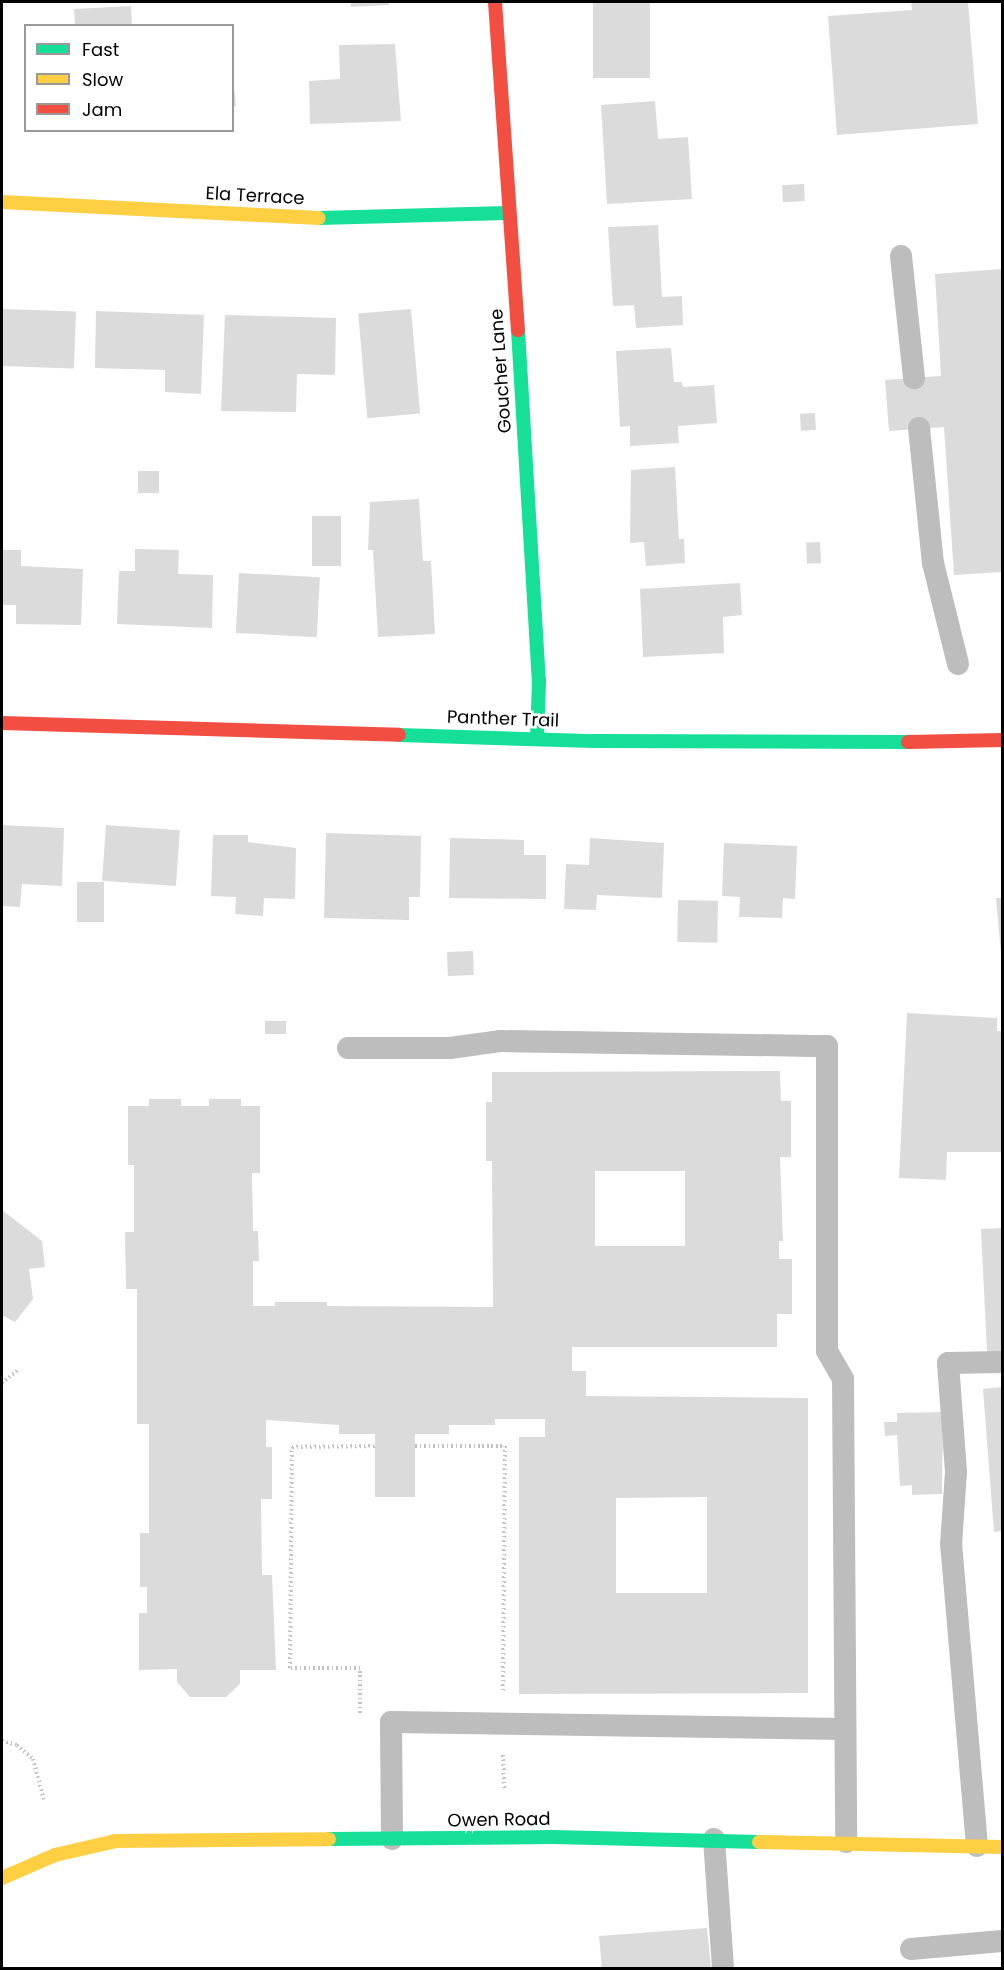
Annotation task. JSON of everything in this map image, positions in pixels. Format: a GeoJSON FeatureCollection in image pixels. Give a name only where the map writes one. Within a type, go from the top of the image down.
{"type":"FeatureCollection","features":[{"type":"Feature","properties":{"kind":"street","name":"Goucher Lane"},"geometry":{"type":"LineString","coordinates":[[495,2],[507,213],[530,506],[539,681],[537,739]]}},
{"type":"Feature","properties":{"kind":"street","name":"Ela Terrace"},"geometry":{"type":"LineString","coordinates":[[2,202],[326,218],[507,213]]}},
{"type":"Feature","properties":{"kind":"street","name":"Panther Trail"},"geometry":{"type":"LineString","coordinates":[[2,723],[537,739],[848,744],[1002,740]]}},
{"type":"Feature","properties":{"kind":"street","name":"Owen Road"},"geometry":{"type":"LineString","coordinates":[[2,1878],[55,1854],[104,1842],[714,1839],[1002,1847]]}},
{"type":"Feature","properties":{"kind":"lane"},"geometry":{"type":"LineString","coordinates":[[901,256],[914,378]]}},
{"type":"Feature","properties":{"kind":"lane"},"geometry":{"type":"LineString","coordinates":[[919,428],[933,563],[958,664]]}},
{"type":"Feature","properties":{"kind":"lane"},"geometry":{"type":"LineString","coordinates":[[348,1048],[450,1048],[500,1041],[827,1046],[827,1351],[843,1379],[846,1842]]}},
{"type":"Feature","properties":{"kind":"lane"},"geometry":{"type":"LineString","coordinates":[[976,1846],[951,1545],[956,1472],[948,1363],[1002,1362]]}},
{"type":"Feature","properties":{"kind":"lane"},"geometry":{"type":"LineString","coordinates":[[392,1839],[391,1722],[844,1729]]}},
{"type":"Feature","properties":{"kind":"lane"},"geometry":{"type":"LineString","coordinates":[[714,1839],[723,1968]]}},
{"type":"Feature","properties":{"kind":"lane"},"geometry":{"type":"LineString","coordinates":[[911,1949],[1002,1941]]}},
{"type":"Feature","properties":{"kind":"path"},"geometry":{"type":"LineString","coordinates":[[2,1383],[20,1369]]}},
{"type":"Feature","properties":{"kind":"path"},"geometry":{"type":"LineString","coordinates":[[360,1721],[360,1668],[290,1668],[292,1447],[375,1446]]}},
{"type":"Feature","properties":{"kind":"path"},"geometry":{"type":"LineString","coordinates":[[415,1446],[505,1446],[504,1790]]}},
{"type":"Feature","properties":{"kind":"path"},"geometry":{"type":"LineString","coordinates":[[2,1741],[17,1744],[33,1759],[44,1800]]}},
{"type":"Feature","properties":{"kind":"building"},"geometry":{"type":"Polygon","coordinates":[[[351,2],[389,2],[389,5],[351,7],[351,2]]]}},
{"type":"Feature","properties":{"kind":"building"},"geometry":{"type":"Polygon","coordinates":[[[593,2],[650,2],[650,78],[593,78],[593,2]]]}},
{"type":"Feature","properties":{"kind":"building"},"geometry":{"type":"Polygon","coordinates":[[[911,2],[968,2],[978,124],[837,135],[828,16],[912,10],[911,2]]]}},
{"type":"Feature","properties":{"kind":"building"},"geometry":{"type":"Polygon","coordinates":[[[131,6],[132,24],[75,24],[74,9],[131,6]]]}},
{"type":"Feature","properties":{"kind":"building"},"geometry":{"type":"Polygon","coordinates":[[[395,44],[401,121],[310,124],[309,81],[340,79],[339,45],[395,44]]]}},
{"type":"Feature","properties":{"kind":"building"},"geometry":{"type":"Polygon","coordinates":[[[655,101],[658,139],[688,137],[692,199],[607,204],[601,105],[655,101]]]}},
{"type":"Feature","properties":{"kind":"building"},"geometry":{"type":"Polygon","coordinates":[[[804,184],[805,201],[783,202],[782,185],[804,184]]]}},
{"type":"Feature","properties":{"kind":"building"},"geometry":{"type":"Polygon","coordinates":[[[658,225],[662,297],[682,296],[683,325],[636,328],[634,305],[613,306],[608,227],[658,225]]]}},
{"type":"Feature","properties":{"kind":"building"},"geometry":{"type":"Polygon","coordinates":[[[1002,269],[1002,572],[954,575],[944,427],[889,431],[885,380],[941,376],[935,274],[1002,269]]]}},
{"type":"Feature","properties":{"kind":"building"},"geometry":{"type":"Polygon","coordinates":[[[2,309],[76,312],[74,369],[2,366],[2,309]]]}},
{"type":"Feature","properties":{"kind":"building"},"geometry":{"type":"Polygon","coordinates":[[[411,309],[420,414],[367,418],[358,314],[411,309]]]}},
{"type":"Feature","properties":{"kind":"building"},"geometry":{"type":"Polygon","coordinates":[[[96,311],[204,315],[201,394],[165,392],[165,370],[95,368],[96,311]]]}},
{"type":"Feature","properties":{"kind":"building"},"geometry":{"type":"Polygon","coordinates":[[[225,315],[336,318],[335,375],[297,374],[296,412],[221,411],[225,315]]]}},
{"type":"Feature","properties":{"kind":"building"},"geometry":{"type":"Polygon","coordinates":[[[671,348],[674,382],[682,382],[683,387],[714,385],[717,423],[678,426],[679,443],[630,446],[630,426],[620,427],[616,351],[671,348]]]}},
{"type":"Feature","properties":{"kind":"building"},"geometry":{"type":"Polygon","coordinates":[[[815,413],[816,430],[801,431],[800,414],[815,413]]]}},
{"type":"Feature","properties":{"kind":"building"},"geometry":{"type":"Polygon","coordinates":[[[675,467],[679,539],[684,539],[685,563],[646,566],[644,542],[630,543],[631,470],[675,467]]]}},
{"type":"Feature","properties":{"kind":"building"},"geometry":{"type":"Polygon","coordinates":[[[138,471],[159,471],[159,493],[138,493],[138,471]]]}},
{"type":"Feature","properties":{"kind":"building"},"geometry":{"type":"Polygon","coordinates":[[[419,499],[423,561],[431,561],[435,634],[378,637],[373,550],[368,550],[370,502],[419,499]]]}},
{"type":"Feature","properties":{"kind":"building"},"geometry":{"type":"Polygon","coordinates":[[[312,516],[341,516],[341,566],[312,566],[312,516]]]}},
{"type":"Feature","properties":{"kind":"building"},"geometry":{"type":"Polygon","coordinates":[[[820,542],[821,563],[807,564],[806,543],[820,542]]]}},
{"type":"Feature","properties":{"kind":"building"},"geometry":{"type":"Polygon","coordinates":[[[135,549],[179,550],[178,574],[213,575],[212,628],[117,624],[119,571],[135,571],[135,549]]]}},
{"type":"Feature","properties":{"kind":"building"},"geometry":{"type":"Polygon","coordinates":[[[2,550],[21,550],[21,566],[83,569],[81,625],[16,624],[16,605],[2,605],[2,550]]]}},
{"type":"Feature","properties":{"kind":"building"},"geometry":{"type":"Polygon","coordinates":[[[239,573],[320,577],[317,637],[236,633],[239,573]]]}},
{"type":"Feature","properties":{"kind":"building"},"geometry":{"type":"Polygon","coordinates":[[[740,583],[742,615],[723,617],[724,653],[643,657],[640,589],[740,583]]]}},
{"type":"Feature","properties":{"kind":"building"},"geometry":{"type":"Polygon","coordinates":[[[2,825],[64,828],[62,886],[22,884],[20,907],[2,906],[2,825]]]}},
{"type":"Feature","properties":{"kind":"building"},"geometry":{"type":"Polygon","coordinates":[[[106,825],[180,830],[176,886],[102,881],[106,825]]]}},
{"type":"Feature","properties":{"kind":"building"},"geometry":{"type":"Polygon","coordinates":[[[326,833],[421,836],[420,897],[409,897],[409,920],[324,918],[326,833]]]}},
{"type":"Feature","properties":{"kind":"building"},"geometry":{"type":"Polygon","coordinates":[[[213,835],[248,835],[248,842],[296,848],[295,899],[264,898],[263,916],[235,914],[236,897],[211,896],[213,835]]]}},
{"type":"Feature","properties":{"kind":"building"},"geometry":{"type":"Polygon","coordinates":[[[450,838],[524,840],[524,855],[546,855],[546,899],[449,898],[450,838]]]}},
{"type":"Feature","properties":{"kind":"building"},"geometry":{"type":"Polygon","coordinates":[[[590,838],[664,843],[662,898],[597,895],[596,910],[564,909],[566,864],[589,865],[590,838]]]}},
{"type":"Feature","properties":{"kind":"building"},"geometry":{"type":"Polygon","coordinates":[[[724,843],[797,846],[795,899],[783,898],[782,918],[739,917],[740,897],[722,896],[724,843]]]}},
{"type":"Feature","properties":{"kind":"building"},"geometry":{"type":"Polygon","coordinates":[[[77,882],[104,882],[104,922],[77,922],[77,882]]]}},
{"type":"Feature","properties":{"kind":"building"},"geometry":{"type":"Polygon","coordinates":[[[996,898],[1002,898],[1002,954],[1001,954],[996,898]]]}},
{"type":"Feature","properties":{"kind":"building"},"geometry":{"type":"Polygon","coordinates":[[[678,900],[718,901],[717,943],[677,942],[678,900]]]}},
{"type":"Feature","properties":{"kind":"building"},"geometry":{"type":"Polygon","coordinates":[[[473,951],[474,975],[448,976],[447,952],[473,951]]]}},
{"type":"Feature","properties":{"kind":"building"},"geometry":{"type":"Polygon","coordinates":[[[907,1013],[997,1018],[997,1031],[1002,1031],[1002,1152],[947,1152],[946,1180],[899,1178],[907,1013]]]}},
{"type":"Feature","properties":{"kind":"building"},"geometry":{"type":"Polygon","coordinates":[[[265,1021],[286,1021],[286,1034],[265,1034],[265,1021]]]}},
{"type":"Feature","properties":{"kind":"building"},"geometry":{"type":"Polygon","coordinates":[[[780,1071],[781,1101],[791,1101],[791,1157],[780,1157],[783,1241],[779,1241],[779,1259],[792,1259],[792,1314],[777,1314],[777,1347],[572,1347],[572,1371],[586,1371],[586,1396],[808,1398],[808,1693],[519,1694],[519,1437],[545,1437],[545,1419],[495,1419],[495,1425],[449,1425],[449,1434],[415,1434],[415,1497],[375,1497],[375,1434],[339,1434],[339,1425],[266,1420],[266,1447],[272,1447],[272,1499],[261,1499],[262,1575],[272,1575],[276,1670],[240,1670],[240,1684],[226,1697],[190,1697],[177,1682],[177,1669],[139,1670],[139,1613],[147,1613],[147,1587],[140,1587],[140,1533],[149,1533],[149,1424],[137,1424],[137,1289],[126,1289],[125,1232],[134,1232],[134,1165],[128,1165],[128,1106],[149,1106],[149,1099],[181,1099],[181,1106],[209,1106],[209,1099],[241,1099],[241,1106],[260,1106],[260,1173],[252,1173],[253,1231],[258,1231],[259,1261],[253,1261],[253,1306],[275,1306],[275,1302],[327,1302],[327,1306],[493,1307],[492,1161],[486,1161],[486,1102],[492,1102],[492,1072],[780,1071]],[[595,1171],[595,1246],[685,1246],[685,1171],[595,1171]],[[707,1497],[616,1498],[616,1593],[707,1593],[707,1497]]]}},
{"type":"Feature","properties":{"kind":"building"},"geometry":{"type":"Polygon","coordinates":[[[2,1210],[42,1241],[45,1267],[29,1269],[33,1299],[15,1322],[2,1315],[2,1210]]]}},
{"type":"Feature","properties":{"kind":"building"},"geometry":{"type":"Polygon","coordinates":[[[1002,1228],[1002,1353],[987,1353],[981,1229],[1002,1228]]]}},
{"type":"Feature","properties":{"kind":"building"},"geometry":{"type":"Polygon","coordinates":[[[1002,1387],[1002,1531],[994,1532],[983,1389],[1002,1387]]]}},
{"type":"Feature","properties":{"kind":"building"},"geometry":{"type":"Polygon","coordinates":[[[943,1412],[942,1494],[912,1495],[912,1485],[900,1486],[897,1435],[885,1436],[884,1422],[897,1422],[897,1413],[943,1412]]]}},
{"type":"Feature","properties":{"kind":"building"},"geometry":{"type":"Polygon","coordinates":[[[707,1928],[711,1968],[602,1968],[599,1936],[707,1928]]]}},
{"type":"Feature","properties":{"kind":"traffic: fast"},"geometry":{"type":"LineString","coordinates":[[319,218],[507,213]]}},
{"type":"Feature","properties":{"kind":"traffic: fast"},"geometry":{"type":"LineString","coordinates":[[518,330],[539,681],[537,739]]}},
{"type":"Feature","properties":{"kind":"traffic: fast"},"geometry":{"type":"LineString","coordinates":[[399,735],[594,741],[908,742]]}},
{"type":"Feature","properties":{"kind":"traffic: fast"},"geometry":{"type":"LineString","coordinates":[[329,1839],[553,1837],[759,1842]]}},
{"type":"Feature","properties":{"kind":"traffic: slow"},"geometry":{"type":"LineString","coordinates":[[2,202],[319,218]]}},
{"type":"Feature","properties":{"kind":"traffic: slow"},"geometry":{"type":"LineString","coordinates":[[2,1878],[55,1855],[116,1841],[329,1839]]}},
{"type":"Feature","properties":{"kind":"traffic: slow"},"geometry":{"type":"LineString","coordinates":[[759,1842],[1002,1847]]}},
{"type":"Feature","properties":{"kind":"traffic: jam"},"geometry":{"type":"LineString","coordinates":[[495,2],[518,330]]}},
{"type":"Feature","properties":{"kind":"traffic: jam"},"geometry":{"type":"LineString","coordinates":[[2,723],[399,735]]}},
{"type":"Feature","properties":{"kind":"traffic: jam"},"geometry":{"type":"LineString","coordinates":[[908,742],[1002,740]]}}]}
